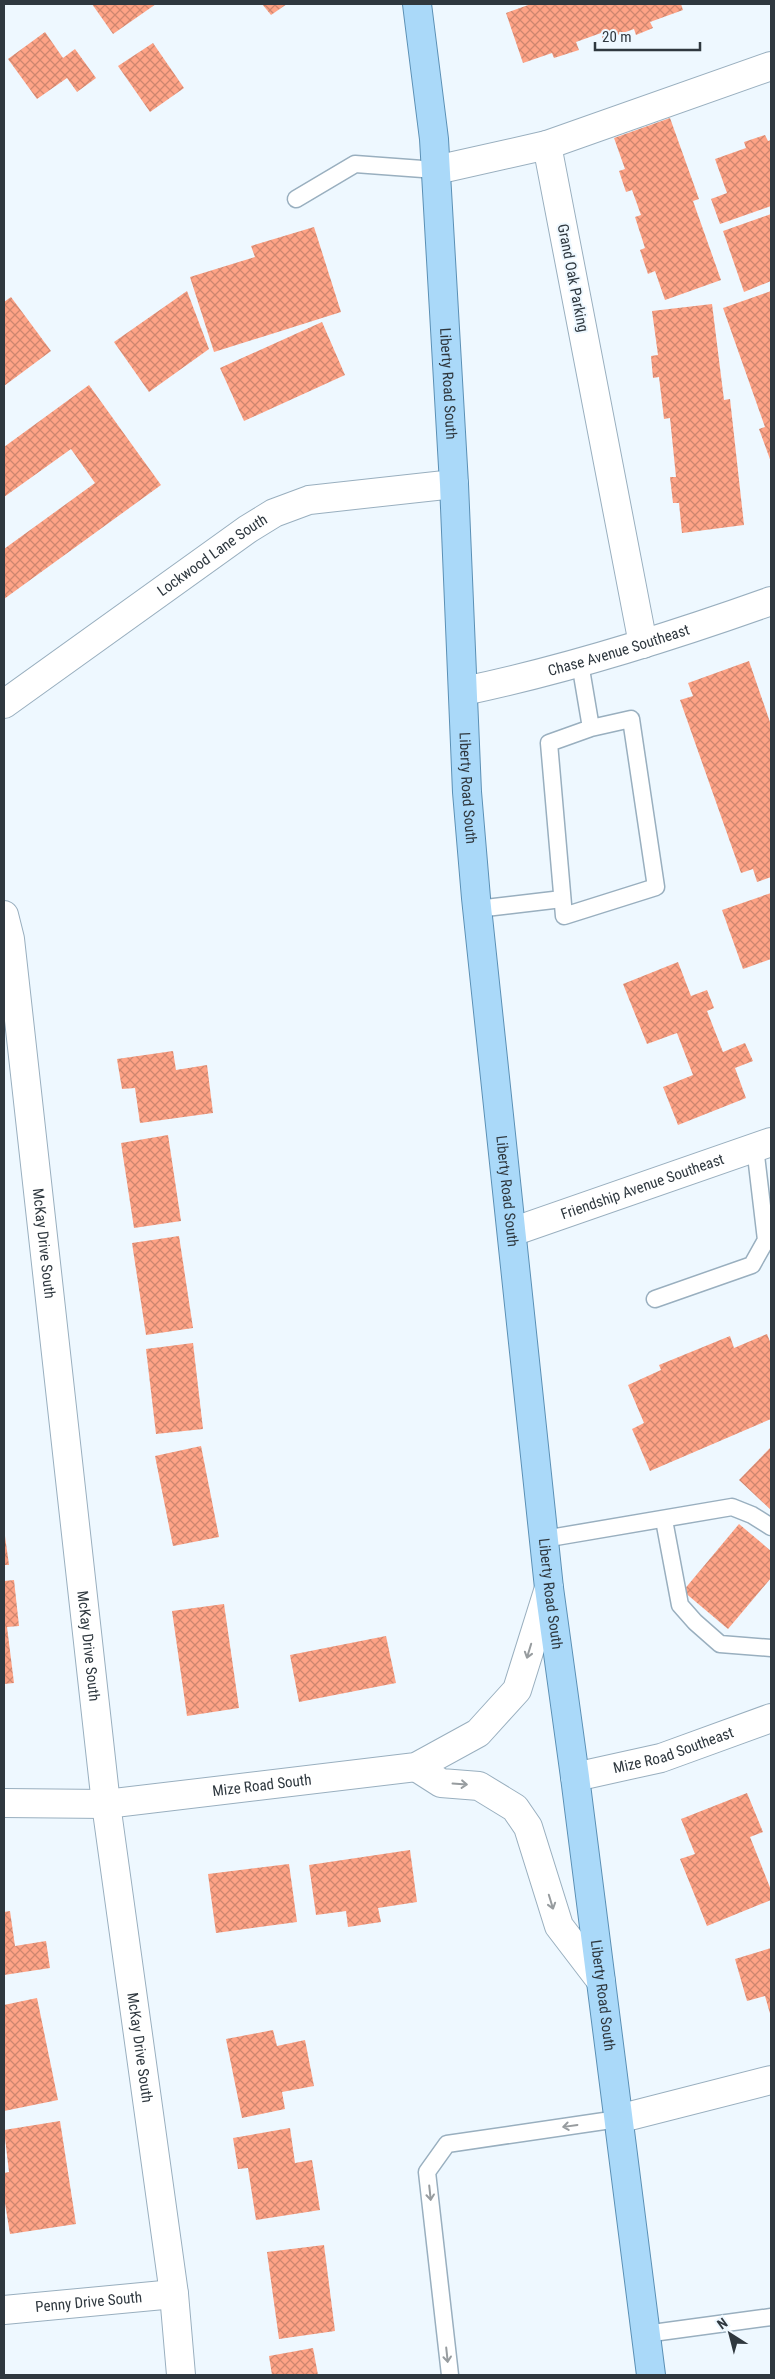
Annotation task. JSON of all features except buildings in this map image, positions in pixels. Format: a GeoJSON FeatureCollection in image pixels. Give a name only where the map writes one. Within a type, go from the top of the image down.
{"type":"FeatureCollection","features":[{"type":"Feature","properties":{"kind":"main road","name":"Liberty Road South"},"geometry":{"type":"LineString","coordinates":[[417,4],[434,139],[454,484],[467,792],[477,909],[549,1588],[575,1777],[650,2375]]}},
{"type":"Feature","properties":{"kind":"street"},"geometry":{"type":"LineString","coordinates":[[436,170],[547,144],[771,66]]}},
{"type":"Feature","properties":{"kind":"street","name":"Grand Oak Parking"},"geometry":{"type":"LineString","coordinates":[[547,144],[643,644]]}},
{"type":"Feature","properties":{"kind":"street","name":"Lockwood Lane South"},"geometry":{"type":"LineString","coordinates":[[4,704],[248,528],[274,513],[310,500],[454,484]]}},
{"type":"Feature","properties":{"kind":"street","name":"Chase Avenue Southeast"},"geometry":{"type":"LineString","coordinates":[[464,691],[538,676],[643,644],[771,601]]}},
{"type":"Feature","properties":{"kind":"street","name":"McKay Drive South"},"geometry":{"type":"LineString","coordinates":[[4,915],[10,939],[106,1804],[174,2294],[181,2375]]}},
{"type":"Feature","properties":{"kind":"street","name":"Friendship Avenue Southeast"},"geometry":{"type":"LineString","coordinates":[[512,1232],[763,1145]]}},
{"type":"Feature","properties":{"kind":"street","name":"Mize Road South"},"geometry":{"type":"LineString","coordinates":[[4,1803],[106,1804],[416,1767],[478,1733],[517,1690],[549,1588]]}},
{"type":"Feature","properties":{"kind":"street","name":"Mize Road Southeast"},"geometry":{"type":"LineString","coordinates":[[575,1777],[661,1758],[771,1718]]}},
{"type":"Feature","properties":{"kind":"street"},"geometry":{"type":"LineString","coordinates":[[416,1767],[441,1783],[479,1786],[515,1808],[528,1826],[559,1926],[601,1981]]}},
{"type":"Feature","properties":{"kind":"street"},"geometry":{"type":"LineString","coordinates":[[618,2119],[771,2080]]}},
{"type":"Feature","properties":{"kind":"street","name":"Penny Drive South"},"geometry":{"type":"LineString","coordinates":[[4,2310],[174,2294]]}},
{"type":"Feature","properties":{"kind":"lane"},"geometry":{"type":"LineString","coordinates":[[296,199],[355,164],[436,170]]}},
{"type":"Feature","properties":{"kind":"lane"},"geometry":{"type":"LineString","coordinates":[[580,663],[591,728]]}},
{"type":"Feature","properties":{"kind":"lane"},"geometry":{"type":"LineString","coordinates":[[631,719],[656,887],[564,916],[549,743],[591,728],[631,719]]}},
{"type":"Feature","properties":{"kind":"lane"},"geometry":{"type":"LineString","coordinates":[[477,909],[562,899]]}},
{"type":"Feature","properties":{"kind":"lane"},"geometry":{"type":"LineString","coordinates":[[654,1299],[752,1265],[766,1240],[763,1145]]}},
{"type":"Feature","properties":{"kind":"lane"},"geometry":{"type":"LineString","coordinates":[[544,1539],[732,1507],[752,1515],[771,1527]]}},
{"type":"Feature","properties":{"kind":"lane"},"geometry":{"type":"LineString","coordinates":[[664,1520],[673,1576],[680,1605],[685,1611],[720,1644],[771,1648]]}},
{"type":"Feature","properties":{"kind":"lane"},"geometry":{"type":"LineString","coordinates":[[450,2375],[428,2172],[447,2144],[618,2119]]}},
{"type":"Feature","properties":{"kind":"lane"},"geometry":{"type":"LineString","coordinates":[[645,2334],[771,2318]]}}]}
